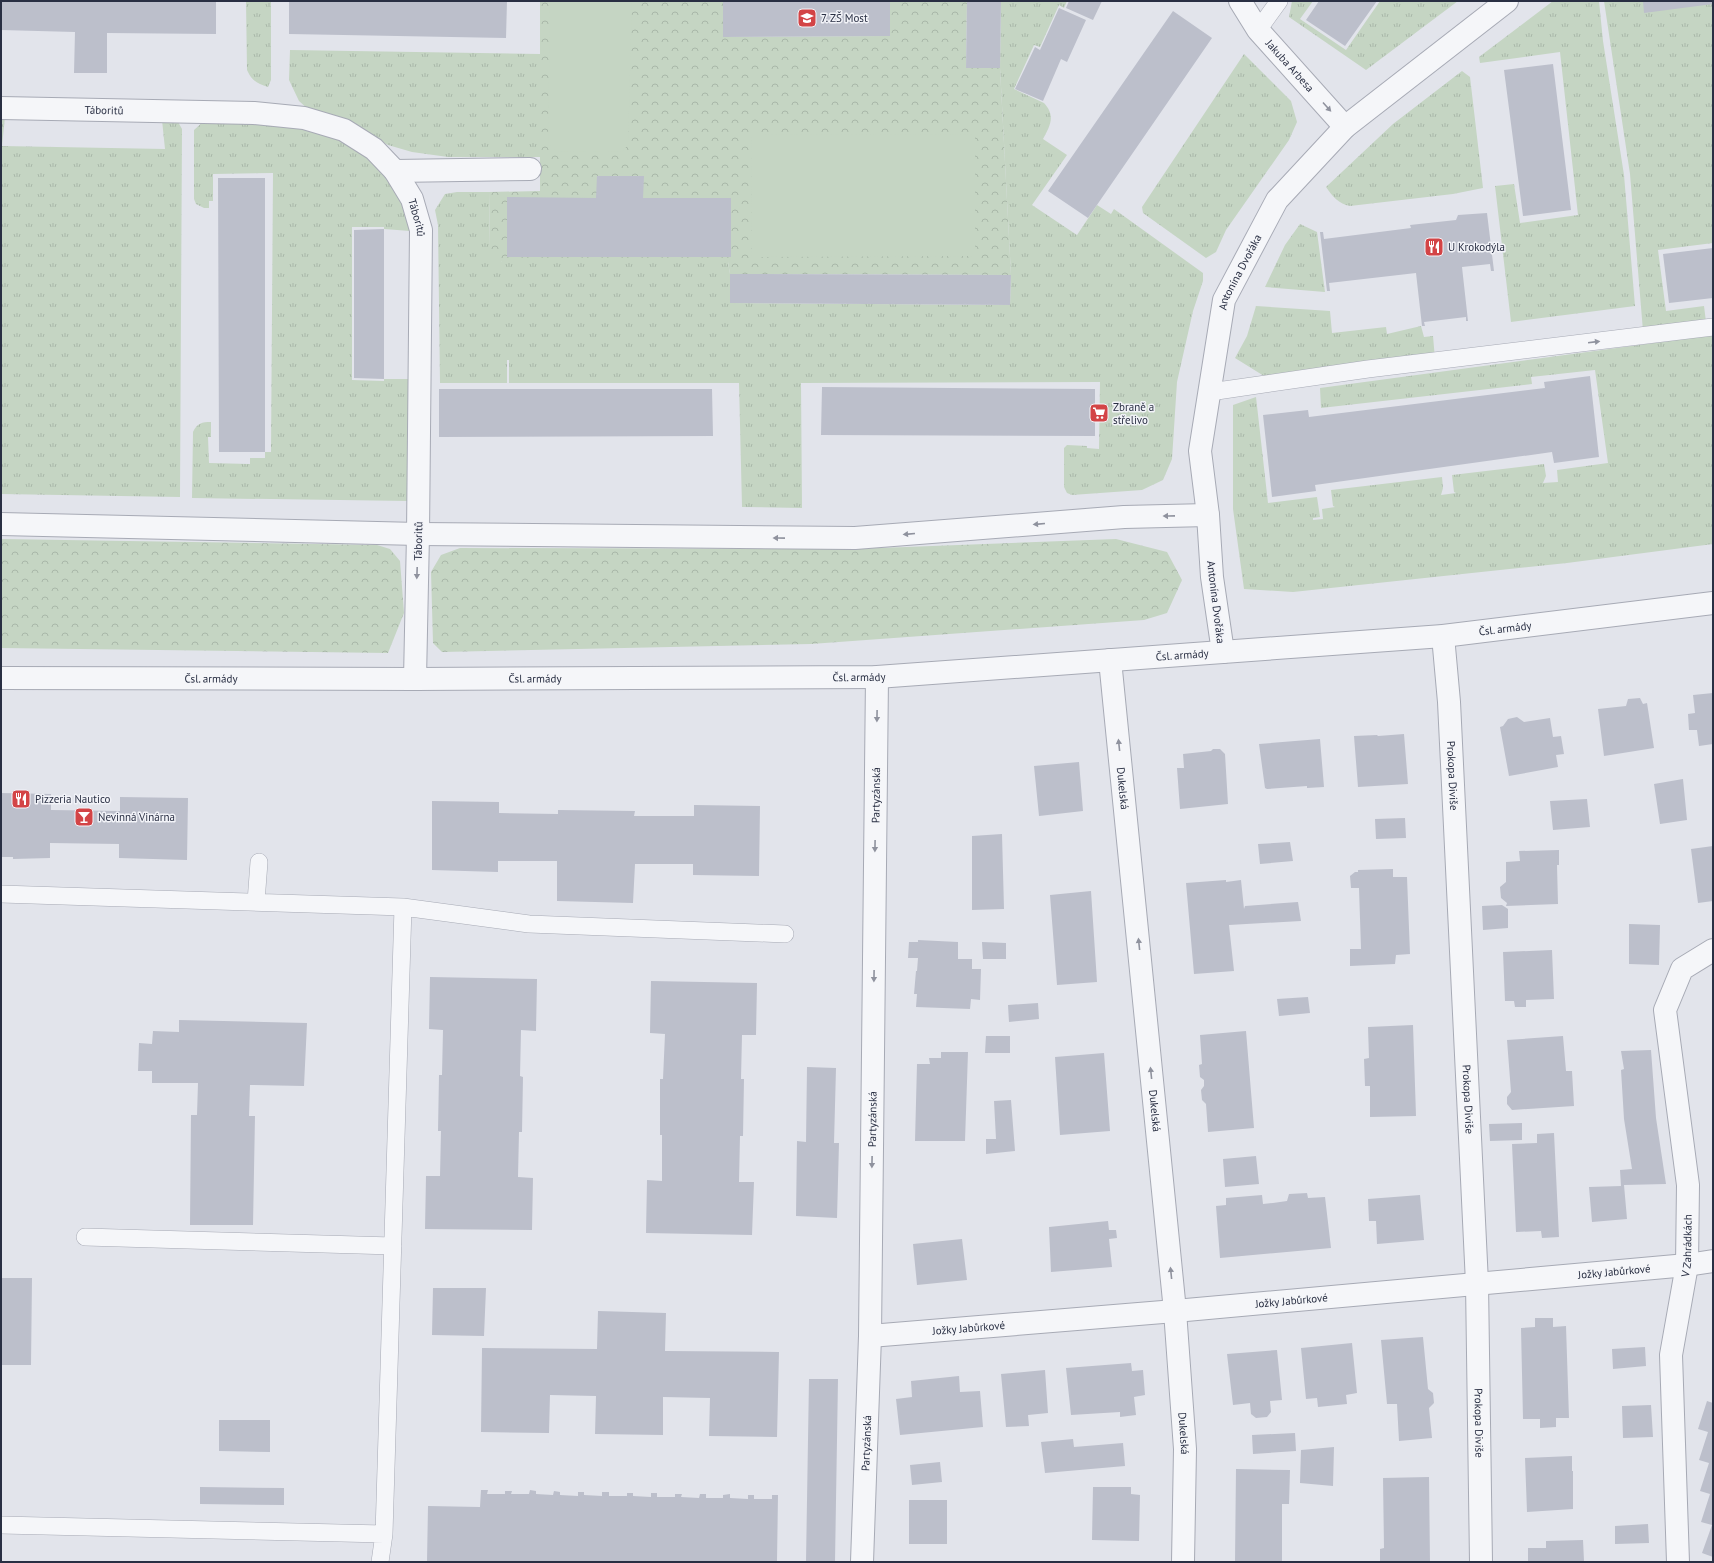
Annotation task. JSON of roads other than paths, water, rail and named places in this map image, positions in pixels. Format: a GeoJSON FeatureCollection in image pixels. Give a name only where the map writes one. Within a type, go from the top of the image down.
{"type":"FeatureCollection","features":[{"type":"Feature","properties":{"kind":"street","name":"Jakuba Arbesa"},"geometry":{"type":"LineString","coordinates":[[1240,1],[1258,30],[1345,126]]}},
{"type":"Feature","properties":{"kind":"street","name":"Antonína Dvořáka"},"geometry":{"type":"LineString","coordinates":[[1223,652],[1212,577],[1208,515],[1200,451],[1224,300],[1277,200],[1345,126],[1507,1]]}},
{"type":"Feature","properties":{"kind":"street","name":"Táboritů"},"geometry":{"type":"LineString","coordinates":[[1,108],[254,113],[304,118],[344,130],[374,149],[395,171],[412,199],[421,230],[415,680]]}},
{"type":"Feature","properties":{"kind":"street"},"geometry":{"type":"LineString","coordinates":[[395,171],[530,169]]}},
{"type":"Feature","properties":{"kind":"street"},"geometry":{"type":"LineString","coordinates":[[1,524],[418,534],[855,538],[1124,517],[1208,515]]}},
{"type":"Feature","properties":{"kind":"street","name":"Čsl. armády"},"geometry":{"type":"LineString","coordinates":[[1,678],[415,680],[877,677],[1443,636],[1713,603]]}},
{"type":"Feature","properties":{"kind":"street","name":"Prokopa Diviše"},"geometry":{"type":"LineString","coordinates":[[1443,636],[1449,702],[1477,1283],[1481,1562]]}},
{"type":"Feature","properties":{"kind":"street","name":"Dukelská"},"geometry":{"type":"LineString","coordinates":[[1110,660],[1175,1311],[1185,1449],[1183,1562]]}},
{"type":"Feature","properties":{"kind":"street","name":"Partyzánská"},"geometry":{"type":"LineString","coordinates":[[862,1562],[870,1336],[877,677]]}},
{"type":"Feature","properties":{"kind":"street","name":"V Zahrádkách"},"geometry":{"type":"LineString","coordinates":[[1678,1562],[1671,1355],[1687,1265],[1688,1185],[1666,1010],[1682,969],[1713,950]]}},
{"type":"Feature","properties":{"kind":"street","name":"Jožky Jabůrkové"},"geometry":{"type":"LineString","coordinates":[[870,1336],[1175,1311],[1687,1265],[1713,1261]]}},
{"type":"Feature","properties":{"kind":"lane"},"geometry":{"type":"LineString","coordinates":[[1258,30],[1279,1]]}},
{"type":"Feature","properties":{"kind":"lane"},"geometry":{"type":"LineString","coordinates":[[1210,392],[1368,369],[1713,328]]}},
{"type":"Feature","properties":{"kind":"lane"},"geometry":{"type":"LineString","coordinates":[[256,902],[259,862]]}},
{"type":"Feature","properties":{"kind":"lane"},"geometry":{"type":"LineString","coordinates":[[1,894],[402,907],[529,924],[785,934]]}},
{"type":"Feature","properties":{"kind":"lane"},"geometry":{"type":"LineString","coordinates":[[380,1562],[384,1534],[402,907]]}},
{"type":"Feature","properties":{"kind":"lane"},"geometry":{"type":"LineString","coordinates":[[85,1236],[393,1246]]}},
{"type":"Feature","properties":{"kind":"lane"},"geometry":{"type":"LineString","coordinates":[[1,1525],[384,1534]]}},
{"type":"Feature","properties":{"kind":"place","name":"7. ZŠ Most"},"geometry":{"type":"Point","coordinates":[807,18]}},
{"type":"Feature","properties":{"kind":"place","name":"U Krokodýla"},"geometry":{"type":"Point","coordinates":[1434,247]}},
{"type":"Feature","properties":{"kind":"place","name":"Zbraně a střelivo"},"geometry":{"type":"Point","coordinates":[1099,413]}},
{"type":"Feature","properties":{"kind":"place","name":"Pizzeria Nautico"},"geometry":{"type":"Point","coordinates":[21,799]}},
{"type":"Feature","properties":{"kind":"place","name":"Nevinná Vinárna"},"geometry":{"type":"Point","coordinates":[84,817]}}]}
